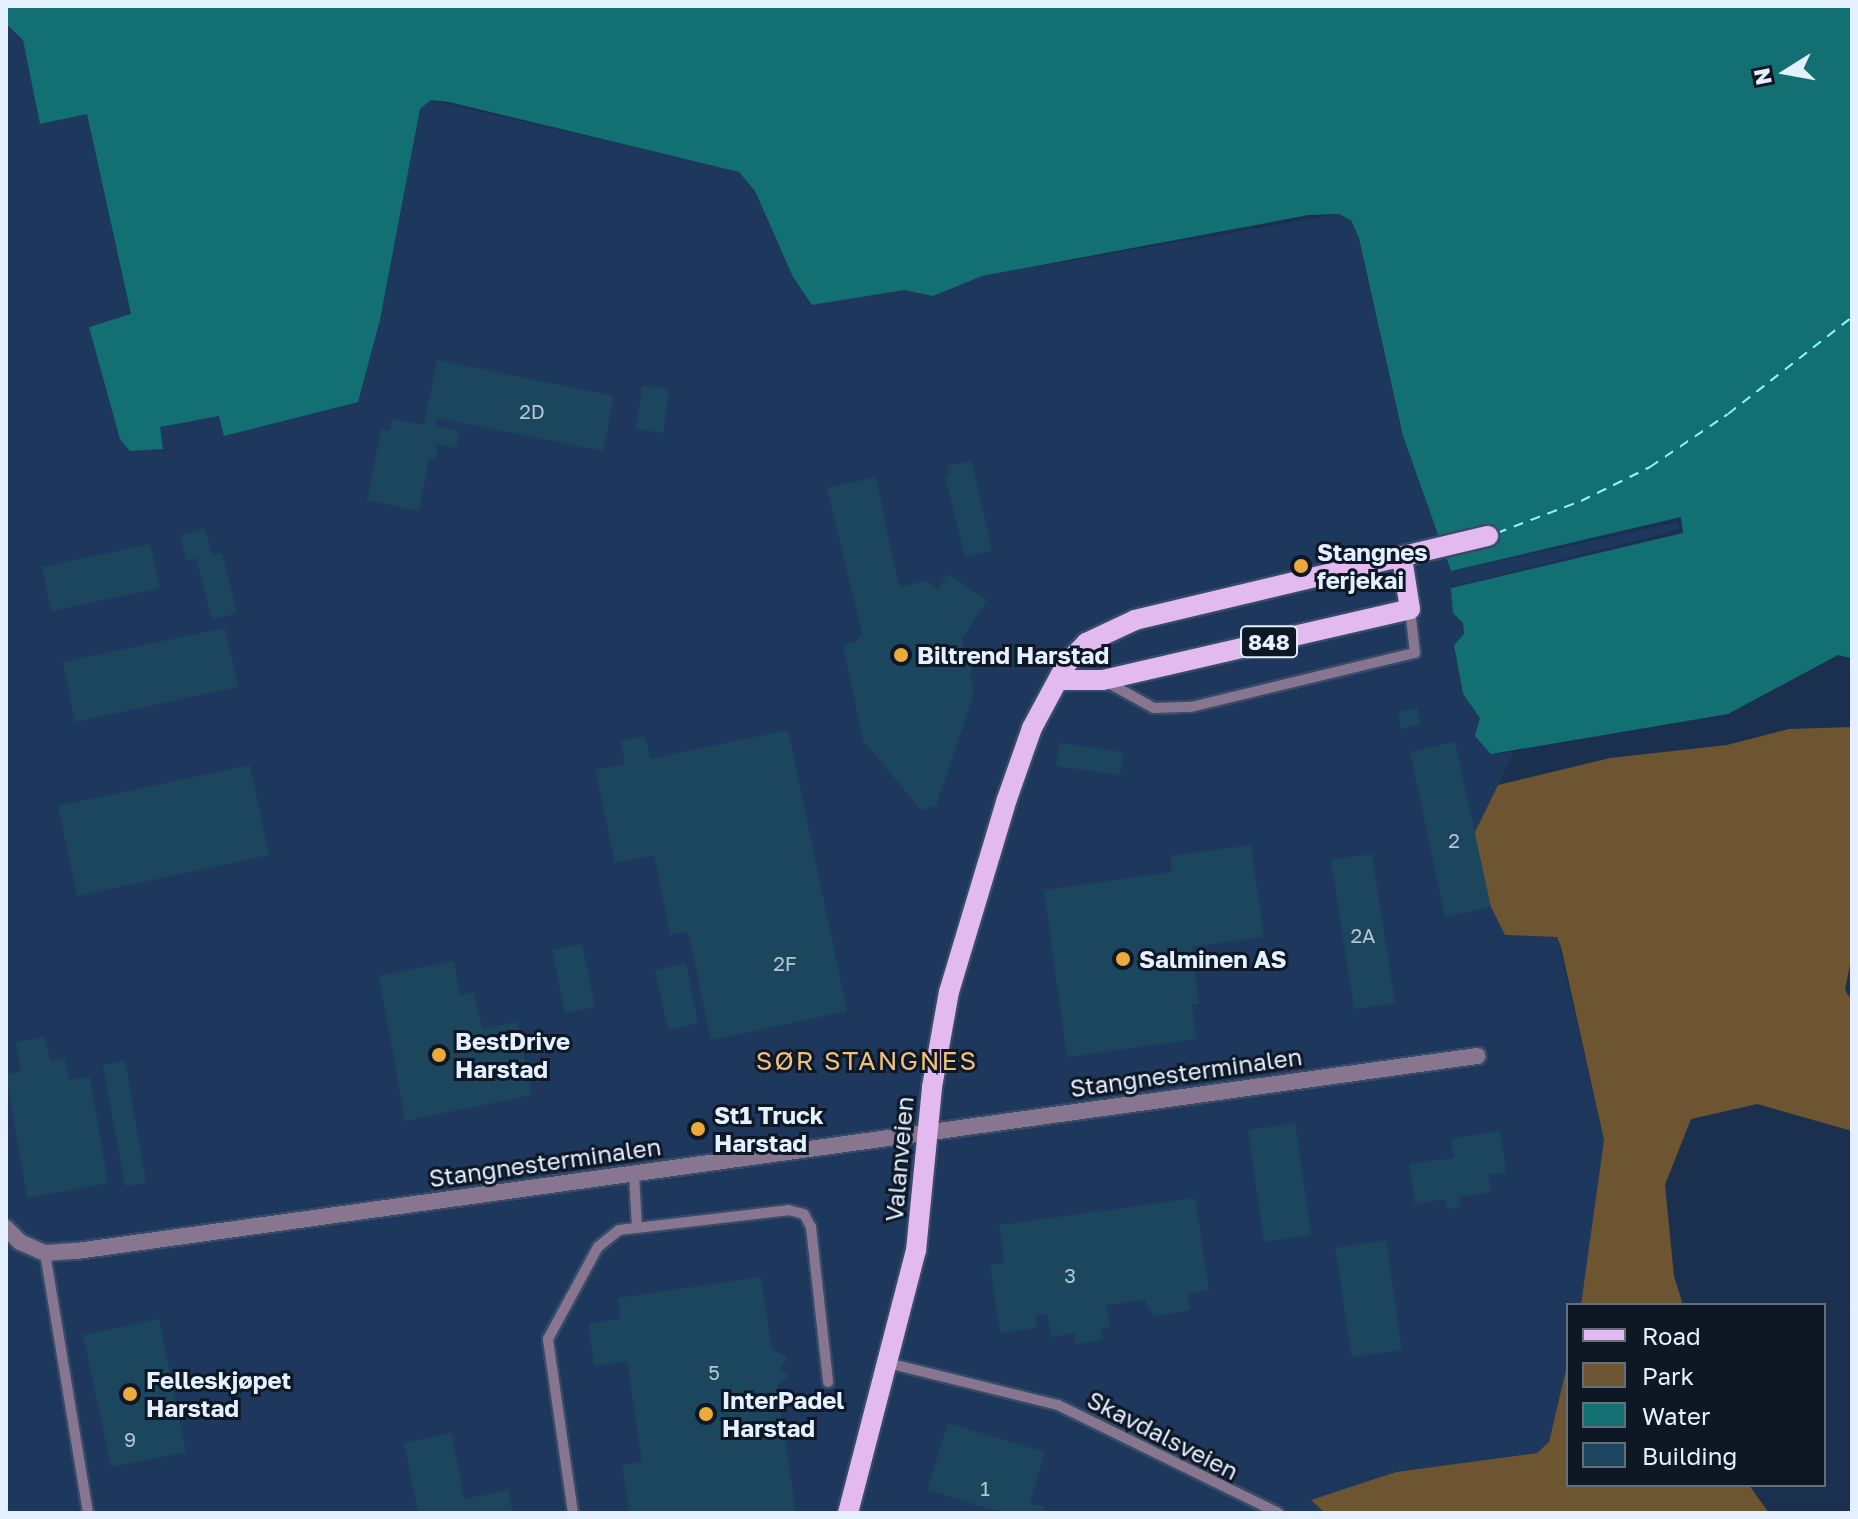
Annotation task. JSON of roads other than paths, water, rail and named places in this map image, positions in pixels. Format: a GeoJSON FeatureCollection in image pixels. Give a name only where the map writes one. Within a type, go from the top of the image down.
{"type":"FeatureCollection","features":[{"type":"Feature","properties":{"kind":"main road","name":"848"},"geometry":{"type":"LineString","coordinates":[[1060,680],[1086,643],[1111,628],[1488,536]]}},
{"type":"Feature","properties":{"kind":"main road"},"geometry":{"type":"LineString","coordinates":[[1402,558],[1410,609]]}},
{"type":"Feature","properties":{"kind":"main road","name":"848"},"geometry":{"type":"LineString","coordinates":[[1060,680],[1103,680],[1410,609]]}},
{"type":"Feature","properties":{"kind":"main road","name":"Valanveien"},"geometry":{"type":"LineString","coordinates":[[848,1513],[916,1251],[941,1037],[963,942],[1032,728],[1060,680]]}},
{"type":"Feature","properties":{"kind":"street","name":"Stangnesterminalen"},"geometry":{"type":"LineString","coordinates":[[45,1253],[928,1135],[1477,1056]]}},
{"type":"Feature","properties":{"kind":"street"},"geometry":{"type":"LineString","coordinates":[[6,1228],[20,1242],[45,1253]]}},
{"type":"Feature","properties":{"kind":"lane"},"geometry":{"type":"LineString","coordinates":[[1103,680],[1154,708],[1191,707],[1415,653],[1410,609]]}},
{"type":"Feature","properties":{"kind":"lane"},"geometry":{"type":"LineString","coordinates":[[634,1174],[637,1228]]}},
{"type":"Feature","properties":{"kind":"lane"},"geometry":{"type":"LineString","coordinates":[[573,1513],[548,1339],[598,1247],[619,1230],[788,1210],[804,1214],[811,1227],[828,1382]]}},
{"type":"Feature","properties":{"kind":"lane"},"geometry":{"type":"LineString","coordinates":[[45,1253],[88,1513]]}},
{"type":"Feature","properties":{"kind":"lane","name":"Skavdalsveien"},"geometry":{"type":"LineString","coordinates":[[888,1363],[1058,1405],[1278,1513]]}},
{"type":"Feature","properties":{"kind":"water"},"geometry":{"type":"Polygon","coordinates":[[[6,6],[1852,6],[1852,658],[1838,655],[1728,714],[1491,754],[1475,736],[1480,718],[1463,694],[1454,645],[1464,634],[1463,623],[1453,613],[1451,588],[1683,533],[1681,517],[1451,571],[1403,436],[1359,238],[1351,220],[1339,214],[1309,215],[982,276],[933,296],[904,290],[812,305],[793,277],[755,191],[739,172],[449,102],[431,100],[420,109],[380,320],[358,402],[224,436],[219,416],[160,427],[163,449],[130,451],[120,439],[89,327],[131,314],[87,114],[40,124],[23,40],[6,24],[6,6]]]}},
{"type":"Feature","properties":{"kind":"place","name":"Stangnes ferjekai"},"geometry":{"type":"Point","coordinates":[1301,566]}},
{"type":"Feature","properties":{"kind":"place","name":"Biltrend Harstad"},"geometry":{"type":"Point","coordinates":[901,655]}},
{"type":"Feature","properties":{"kind":"place","name":"Salminen AS"},"geometry":{"type":"Point","coordinates":[1123,959]}},
{"type":"Feature","properties":{"kind":"place","name":"BestDrive Harstad"},"geometry":{"type":"Point","coordinates":[439,1055]}},
{"type":"Feature","properties":{"kind":"place","name":"St1 Truck Harstad"},"geometry":{"type":"Point","coordinates":[698,1129]}},
{"type":"Feature","properties":{"kind":"place","name":"Felleskjøpet Harstad"},"geometry":{"type":"Point","coordinates":[130,1394]}},
{"type":"Feature","properties":{"kind":"place","name":"InterPadel Harstad"},"geometry":{"type":"Point","coordinates":[706,1414]}},
{"type":"Feature","properties":{"kind":"district","name":"SØR STANGNES"},"geometry":{"type":"Point","coordinates":[867,1061]}}]}
